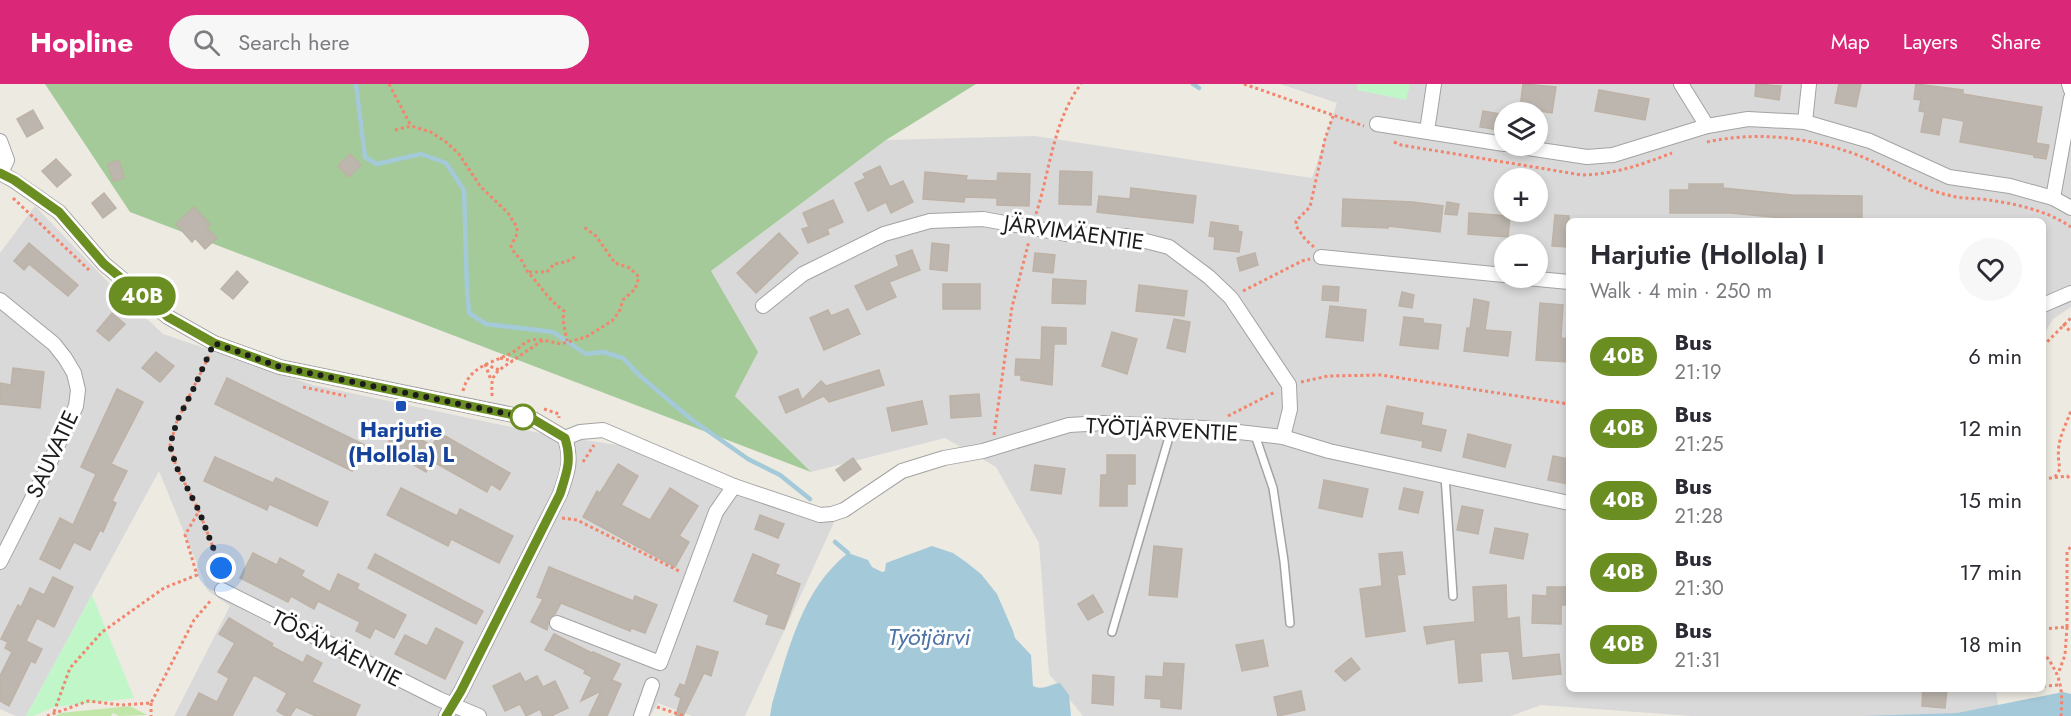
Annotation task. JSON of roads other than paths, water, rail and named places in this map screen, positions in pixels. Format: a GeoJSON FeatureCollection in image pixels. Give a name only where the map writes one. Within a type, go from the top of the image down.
{"type":"FeatureCollection","features":[{"type":"Feature","properties":{"kind":"street"},"geometry":{"type":"LineString","coordinates":[[1427,131],[1434,84]]}},
{"type":"Feature","properties":{"kind":"street"},"geometry":{"type":"LineString","coordinates":[[1681,84],[1707,126]]}},
{"type":"Feature","properties":{"kind":"street"},"geometry":{"type":"LineString","coordinates":[[1805,122],[1809,84]]}},
{"type":"Feature","properties":{"kind":"street"},"geometry":{"type":"LineString","coordinates":[[2069,84],[2071,90]]}},
{"type":"Feature","properties":{"kind":"street"},"geometry":{"type":"LineString","coordinates":[[2054,198],[2071,98]]}},
{"type":"Feature","properties":{"kind":"street"},"geometry":{"type":"LineString","coordinates":[[1548,152],[1587,158],[1596,157],[1613,155],[1707,126],[1748,119],[1805,122],[1870,141],[1949,177],[2010,186],[2054,198],[2071,208]]}},
{"type":"Feature","properties":{"kind":"street"},"geometry":{"type":"LineString","coordinates":[[1377,124],[1494,142]]}},
{"type":"Feature","properties":{"kind":"street"},"geometry":{"type":"LineString","coordinates":[[0,141],[7,159],[0,173],[14,180],[59,212],[104,264],[168,317],[214,343],[280,367],[533,419],[565,438],[570,453],[560,494],[461,691],[449,710]]}},
{"type":"Feature","properties":{"kind":"street","name":"JÄRVIMÄENTIE"},"geometry":{"type":"LineString","coordinates":[[763,306],[803,274],[884,234],[930,221],[983,219],[1066,234],[1125,236],[1169,247],[1209,277],[1230,298],[1289,385],[1290,409],[1284,437]]}},
{"type":"Feature","properties":{"kind":"street"},"geometry":{"type":"LineString","coordinates":[[1321,257],[1494,274]]}},
{"type":"Feature","properties":{"kind":"street"},"geometry":{"type":"LineString","coordinates":[[1548,280],[1566,282]]}},
{"type":"Feature","properties":{"kind":"street"},"geometry":{"type":"LineString","coordinates":[[2046,304],[2071,293]]}},
{"type":"Feature","properties":{"kind":"street","name":"SAUVATIE"},"geometry":{"type":"LineString","coordinates":[[0,300],[54,344],[74,373],[78,390],[76,406],[0,562]]}},
{"type":"Feature","properties":{"kind":"street","name":"TYÖTJÄRVENTIE"},"geometry":{"type":"LineString","coordinates":[[565,438],[580,432],[603,430],[734,486],[820,515],[844,510],[902,471],[944,458],[983,451],[1069,425],[1104,423],[1284,437],[1329,452],[1566,502]]}},
{"type":"Feature","properties":{"kind":"street"},"geometry":{"type":"LineString","coordinates":[[557,623],[660,663],[716,512],[734,486]]}},
{"type":"Feature","properties":{"kind":"street","name":"TÖSÄMÄENTIE"},"geometry":{"type":"LineString","coordinates":[[222,590],[449,710],[479,716]]}},
{"type":"Feature","properties":{"kind":"street"},"geometry":{"type":"LineString","coordinates":[[644,710],[652,685]]}},
{"type":"Feature","properties":{"kind":"lane"},"geometry":{"type":"LineString","coordinates":[[1112,632],[1172,427]]}},
{"type":"Feature","properties":{"kind":"lane"},"geometry":{"type":"LineString","coordinates":[[1255,434],[1273,488],[1290,623]]}},
{"type":"Feature","properties":{"kind":"lane"},"geometry":{"type":"LineString","coordinates":[[1445,476],[1453,596]]}},
{"type":"Feature","properties":{"kind":"water","name":"Työtjärvi"},"geometry":{"type":"Polygon","coordinates":[[[932,546],[953,553],[981,574],[997,594],[1015,638],[1031,655],[1033,686],[1043,688],[1060,683],[1069,695],[1071,716],[770,716],[784,663],[799,622],[819,584],[832,568],[848,553],[868,560],[872,567],[882,572],[885,571],[886,563],[932,546]]]}},
{"type":"Feature","properties":{"kind":"water"},"geometry":{"type":"Polygon","coordinates":[[[2063,692],[2071,694],[2071,716],[1861,716],[1957,713],[2063,692]]]}},
{"type":"Feature","properties":{"kind":"waterway"},"geometry":{"type":"LineString","coordinates":[[356,84],[365,157],[377,164],[421,154],[446,163],[464,190],[469,313],[486,324],[553,332],[586,354],[603,352],[623,358],[639,375],[691,419],[748,459],[780,475],[810,499]]}},
{"type":"Feature","properties":{"kind":"waterway"},"geometry":{"type":"LineString","coordinates":[[1193,84],[1199,88]]}},
{"type":"Feature","properties":{"kind":"waterway"},"geometry":{"type":"LineString","coordinates":[[835,542],[848,553]]}},
{"type":"Feature","properties":{"kind":"place","name":"Harjutie (Hollola) L"},"geometry":{"type":"Point","coordinates":[401,406]}}]}
